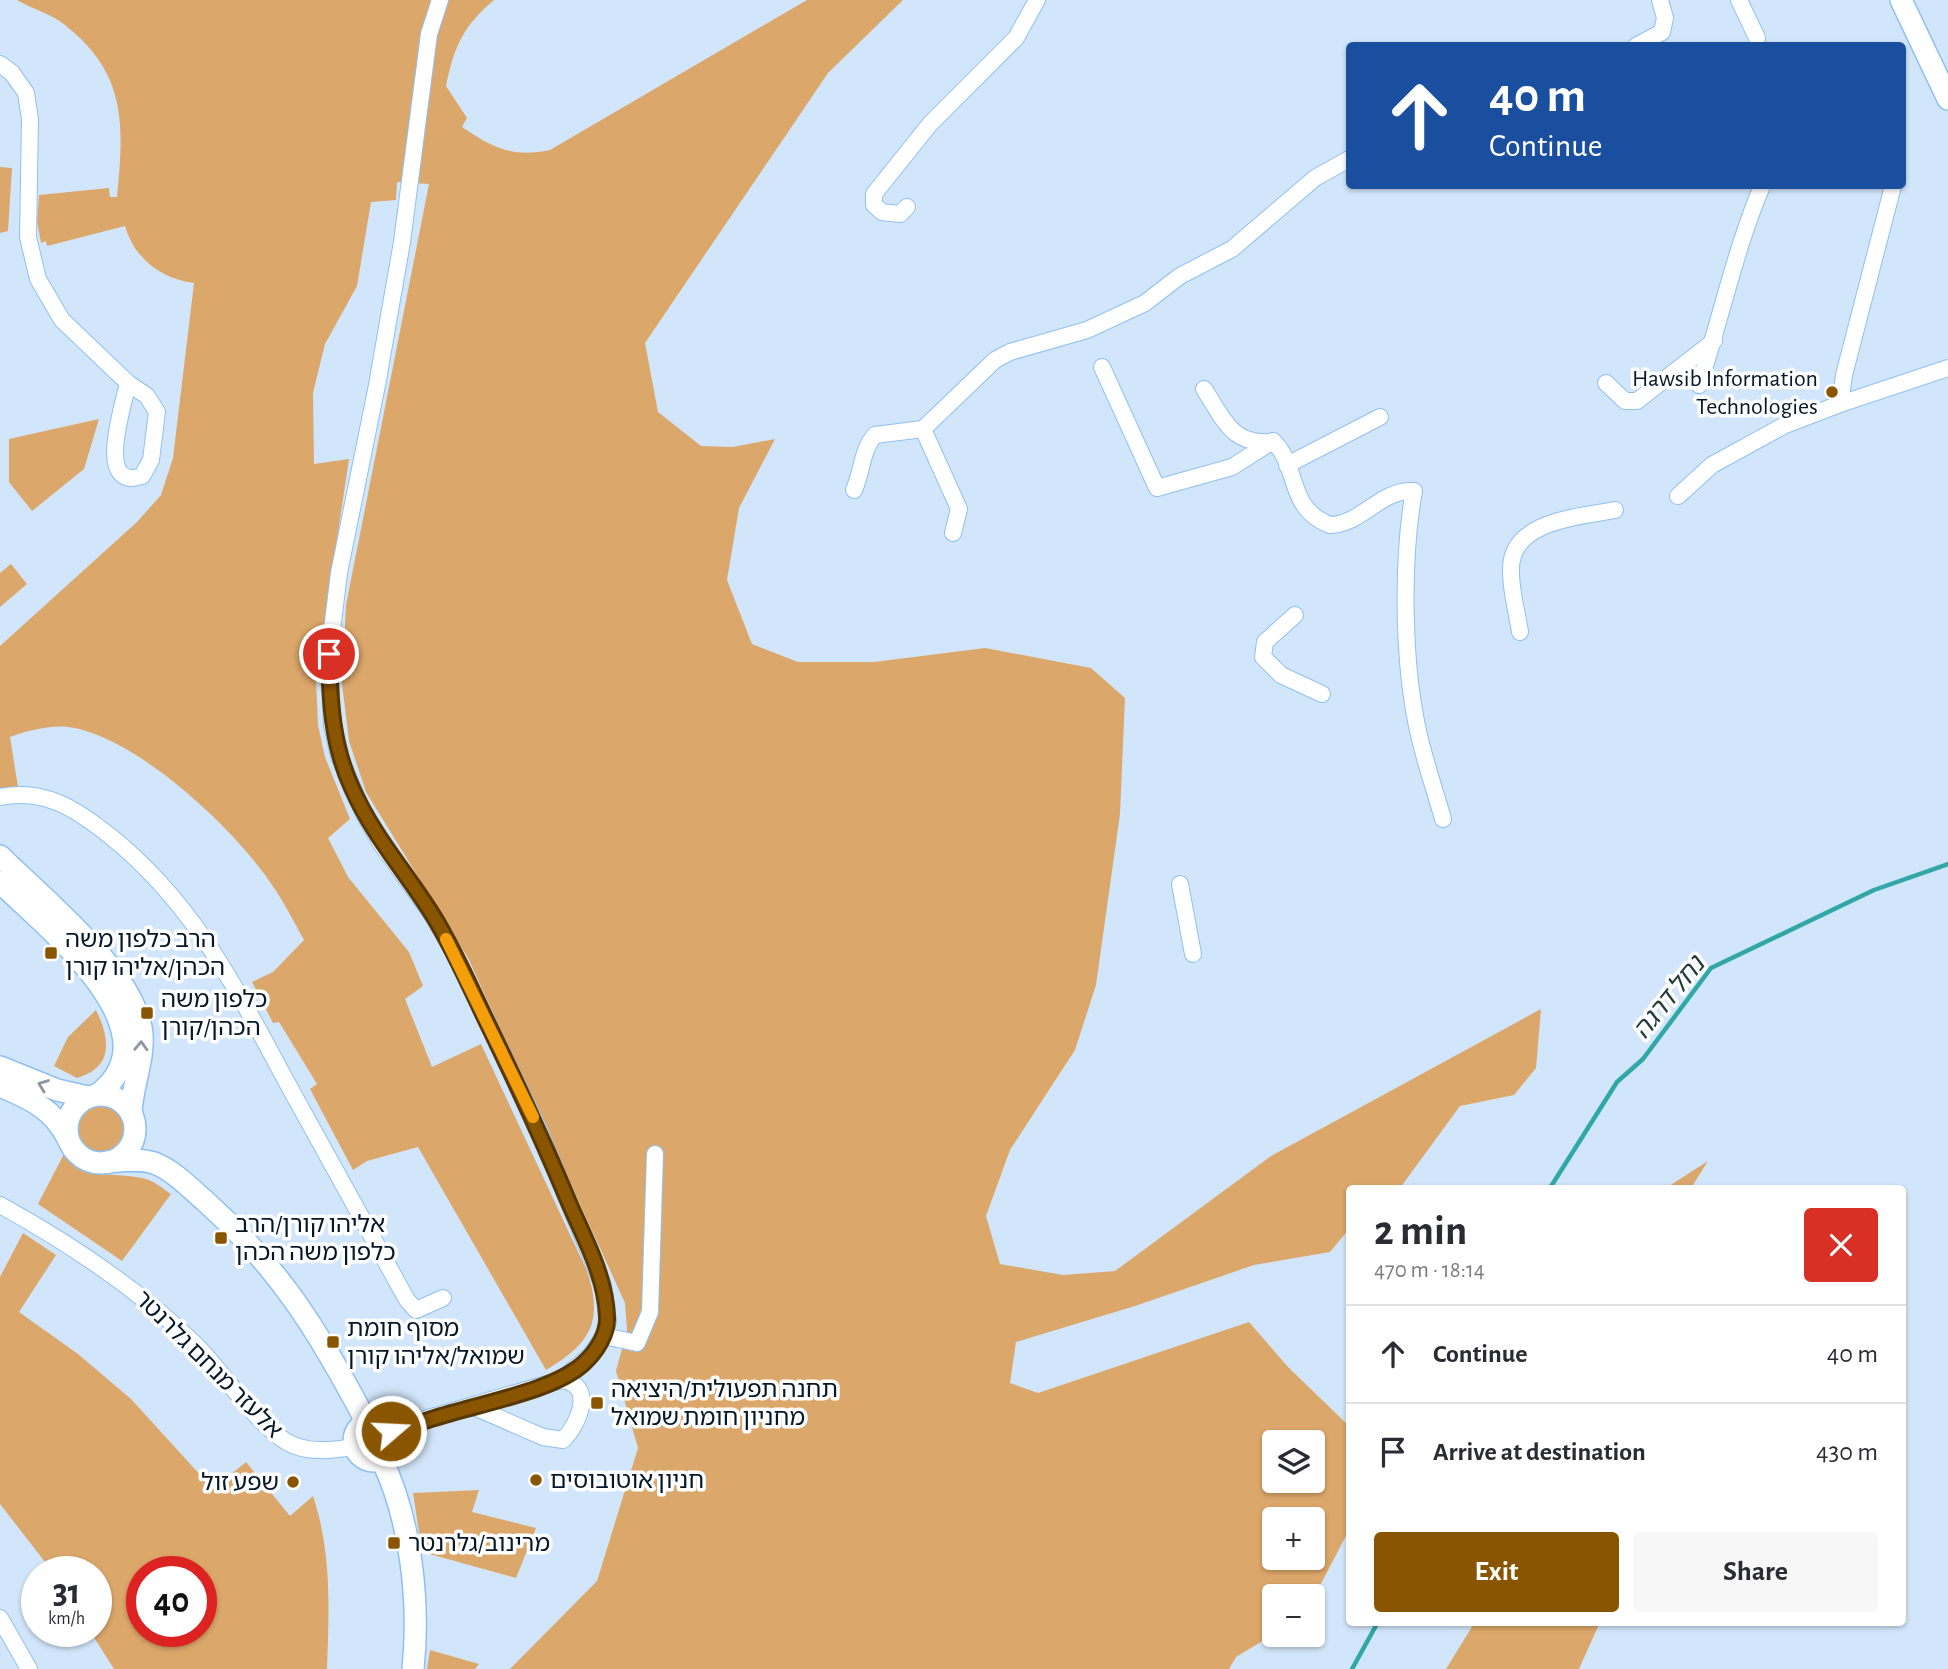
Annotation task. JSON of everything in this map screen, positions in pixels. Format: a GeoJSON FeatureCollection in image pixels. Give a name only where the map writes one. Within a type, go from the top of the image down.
{"type":"FeatureCollection","features":[{"type":"Feature","properties":{"kind":"street"},"geometry":{"type":"LineString","coordinates":[[393,1434],[425,1419],[561,1380],[584,1363],[604,1336],[608,1321],[603,1286],[539,1130],[446,937],[364,814],[339,756],[332,725],[329,654],[339,573],[402,242],[429,34],[440,0]]}},
{"type":"Feature","properties":{"kind":"street"},"geometry":{"type":"LineString","coordinates":[[907,207],[900,214],[882,212],[874,205],[874,194],[930,124],[1016,38],[1037,0]]}},
{"type":"Feature","properties":{"kind":"street"},"geometry":{"type":"LineString","coordinates":[[1643,42],[1662,32],[1665,18],[1660,0]]}},
{"type":"Feature","properties":{"kind":"street"},"geometry":{"type":"LineString","coordinates":[[1739,0],[1757,38]]}},
{"type":"Feature","properties":{"kind":"street"},"geometry":{"type":"LineString","coordinates":[[1901,0],[1948,99]]}},
{"type":"Feature","properties":{"kind":"street"},"geometry":{"type":"LineString","coordinates":[[0,64],[12,72],[26,93],[30,119],[28,237],[38,279],[62,320],[128,383],[147,396],[157,412],[150,460],[142,476],[135,478],[127,478],[121,472],[113,452],[128,383]]}},
{"type":"Feature","properties":{"kind":"street"},"geometry":{"type":"LineString","coordinates":[[854,490],[862,472],[867,444],[875,435],[923,429],[995,359],[1010,352],[1087,330],[1145,303],[1180,276],[1232,249],[1315,178],[1346,161]]}},
{"type":"Feature","properties":{"kind":"street"},"geometry":{"type":"LineString","coordinates":[[1699,385],[1714,341],[1743,232],[1761,189]]}},
{"type":"Feature","properties":{"kind":"street"},"geometry":{"type":"LineString","coordinates":[[1840,404],[1844,375],[1892,189]]}},
{"type":"Feature","properties":{"kind":"street"},"geometry":{"type":"LineString","coordinates":[[1606,383],[1625,401],[1637,401],[1714,341]]}},
{"type":"Feature","properties":{"kind":"street"},"geometry":{"type":"LineString","coordinates":[[1102,367],[1157,488],[1232,467],[1273,441]]}},
{"type":"Feature","properties":{"kind":"street"},"geometry":{"type":"LineString","coordinates":[[1678,496],[1712,465],[1785,425],[1948,368]]}},
{"type":"Feature","properties":{"kind":"street"},"geometry":{"type":"LineString","coordinates":[[1204,389],[1238,438],[1251,443],[1273,441]]}},
{"type":"Feature","properties":{"kind":"street"},"geometry":{"type":"LineString","coordinates":[[1287,465],[1380,417]]}},
{"type":"Feature","properties":{"kind":"street"},"geometry":{"type":"LineString","coordinates":[[923,429],[959,509],[953,533]]}},
{"type":"Feature","properties":{"kind":"street"},"geometry":{"type":"LineString","coordinates":[[1273,441],[1287,465],[1299,499],[1309,513],[1330,525],[1356,518],[1388,494],[1414,491],[1409,547],[1408,664],[1416,721],[1443,819]]}},
{"type":"Feature","properties":{"kind":"street"},"geometry":{"type":"LineString","coordinates":[[1520,632],[1510,567],[1520,541],[1560,521],[1615,510]]}},
{"type":"Feature","properties":{"kind":"street"},"geometry":{"type":"LineString","coordinates":[[1295,615],[1265,642],[1263,657],[1281,675],[1322,694]]}},
{"type":"Feature","properties":{"kind":"street"},"geometry":{"type":"LineString","coordinates":[[4,797],[44,796],[78,811],[130,852],[168,888],[211,946],[407,1300],[416,1310],[443,1298]]}},
{"type":"Feature","properties":{"kind":"street"},"geometry":{"type":"LineString","coordinates":[[0,856],[100,956],[132,1000],[141,1025],[142,1049],[130,1145],[116,1159],[107,1163]]}},
{"type":"Feature","properties":{"kind":"street"},"geometry":{"type":"LineString","coordinates":[[0,882],[87,968],[115,1007],[124,1037],[121,1067],[107,1088],[69,1115],[69,1142]]}},
{"type":"Feature","properties":{"kind":"street"},"geometry":{"type":"LineString","coordinates":[[1180,884],[1194,954]]}},
{"type":"Feature","properties":{"kind":"street"},"geometry":{"type":"LineString","coordinates":[[0,1067],[49,1087],[113,1097],[169,1171],[225,1219],[289,1290],[319,1334],[367,1423]]}},
{"type":"Feature","properties":{"kind":"street"},"geometry":{"type":"LineString","coordinates":[[0,1086],[33,1101],[53,1115],[69,1142],[84,1159],[107,1163],[146,1161],[169,1171]]}},
{"type":"Feature","properties":{"kind":"street"},"geometry":{"type":"LineString","coordinates":[[604,1336],[637,1343],[650,1311],[655,1154]]}},
{"type":"Feature","properties":{"kind":"street","name":"אלעזר מנחם גלרנטר"},"geometry":{"type":"LineString","coordinates":[[0,1205],[58,1237],[135,1290],[199,1348],[265,1424],[288,1443],[322,1450],[355,1447]]}},
{"type":"Feature","properties":{"kind":"street"},"geometry":{"type":"LineString","coordinates":[[472,1406],[543,1437],[563,1440],[580,1419],[581,1404],[578,1389],[571,1381],[561,1380]]}},
{"type":"Feature","properties":{"kind":"street"},"geometry":{"type":"LineString","coordinates":[[367,1423],[382,1423],[393,1434],[392,1450],[382,1460],[366,1460],[355,1447],[356,1433],[367,1423]]}},
{"type":"Feature","properties":{"kind":"street"},"geometry":{"type":"LineString","coordinates":[[382,1460],[396,1501],[408,1556],[415,1613],[413,1669]]}},
{"type":"Feature","properties":{"kind":"street"},"geometry":{"type":"LineString","coordinates":[[0,1619],[29,1669]]}},
{"type":"Feature","properties":{"kind":"shaded area"},"geometry":{"type":"Polygon","coordinates":[[[17,0],[494,0],[461,38],[446,86],[467,118],[462,127],[494,146],[525,153],[550,150],[807,0],[903,0],[828,73],[645,343],[658,412],[701,446],[733,447],[775,439],[739,508],[727,580],[752,644],[798,662],[874,662],[985,648],[1091,668],[1125,698],[1120,814],[1096,985],[1075,1050],[1010,1150],[986,1216],[1000,1264],[1063,1275],[1115,1271],[1271,1156],[1541,1009],[1536,1068],[1514,1095],[1460,1106],[1402,1185],[1346,1185],[1346,1233],[1330,1252],[1254,1265],[1135,1306],[1016,1342],[1010,1383],[1038,1393],[1249,1322],[1288,1367],[1346,1423],[1346,1536],[1321,1584],[1262,1584],[1262,1641],[1236,1657],[1229,1669],[510,1669],[597,1581],[638,1448],[616,1371],[627,1330],[625,1303],[468,958],[366,792],[349,741],[342,684],[346,605],[429,184],[397,182],[396,200],[371,202],[357,286],[325,344],[313,393],[314,464],[349,459],[316,680],[318,725],[325,757],[350,819],[328,838],[348,877],[409,952],[423,986],[405,999],[432,1067],[481,1044],[587,1271],[594,1304],[589,1330],[573,1351],[546,1370],[418,1147],[367,1161],[353,1170],[310,1089],[317,1084],[279,1022],[273,1023],[252,982],[273,972],[304,940],[272,885],[234,838],[182,788],[152,766],[123,747],[95,734],[68,727],[38,729],[10,737],[18,787],[0,791],[0,646],[137,522],[161,495],[173,458],[194,283],[171,277],[151,265],[135,248],[125,226],[47,246],[46,241],[41,243],[37,222],[39,195],[109,188],[110,197],[117,197],[120,124],[111,82],[100,62],[85,44],[60,21],[17,0]]]}},
{"type":"Feature","properties":{"kind":"shaded area"},"geometry":{"type":"Polygon","coordinates":[[[0,167],[12,168],[8,231],[0,233],[0,167]]]}},
{"type":"Feature","properties":{"kind":"shaded area"},"geometry":{"type":"Polygon","coordinates":[[[99,419],[84,469],[32,511],[9,482],[9,439],[99,419]]]}},
{"type":"Feature","properties":{"kind":"shaded area"},"geometry":{"type":"Polygon","coordinates":[[[11,564],[27,584],[0,607],[0,573],[11,564]]]}},
{"type":"Feature","properties":{"kind":"shaded area"},"geometry":{"type":"Polygon","coordinates":[[[96,1010],[104,1031],[106,1051],[98,1067],[77,1078],[54,1066],[68,1037],[96,1010]]]}},
{"type":"Feature","properties":{"kind":"shaded area"},"geometry":{"type":"Polygon","coordinates":[[[101,1102],[120,1110],[128,1129],[120,1148],[101,1156],[82,1148],[74,1129],[82,1110],[101,1102]]]}},
{"type":"Feature","properties":{"kind":"shaded area"},"geometry":{"type":"Polygon","coordinates":[[[65,1152],[73,1161],[90,1171],[146,1179],[171,1194],[122,1261],[38,1204],[65,1152]]]}},
{"type":"Feature","properties":{"kind":"shaded area"},"geometry":{"type":"Polygon","coordinates":[[[1708,1161],[1693,1185],[1671,1185],[1708,1161]]]}},
{"type":"Feature","properties":{"kind":"shaded area"},"geometry":{"type":"Polygon","coordinates":[[[23,1233],[56,1255],[19,1312],[78,1354],[131,1399],[213,1489],[246,1462],[290,1516],[313,1496],[326,1560],[327,1669],[114,1669],[100,1647],[112,1647],[112,1556],[40,1556],[0,1504],[0,1277],[23,1233]]]}},
{"type":"Feature","properties":{"kind":"shaded area"},"geometry":{"type":"Polygon","coordinates":[[[479,1490],[472,1512],[536,1528],[516,1578],[422,1552],[413,1493],[479,1490]]]}},
{"type":"Feature","properties":{"kind":"shaded area"},"geometry":{"type":"Polygon","coordinates":[[[1473,1626],[1598,1626],[1579,1669],[1446,1669],[1473,1626]]]}},
{"type":"Feature","properties":{"kind":"shaded area"},"geometry":{"type":"Polygon","coordinates":[[[430,1650],[479,1664],[475,1669],[427,1669],[430,1650]]]}},
{"type":"Feature","properties":{"kind":"waterway","name":"נחל דרגה"},"geometry":{"type":"LineString","coordinates":[[1552,1185],[1617,1082],[1643,1059],[1711,968],[1874,890],[1948,864]]}},
{"type":"Feature","properties":{"kind":"waterway","name":"נחל דרגה"},"geometry":{"type":"LineString","coordinates":[[1352,1669],[1376,1626]]}},
{"type":"Feature","properties":{"kind":"slow traffic"},"geometry":{"type":"LineString","coordinates":[[446,939],[533,1117]]}},
{"type":"Feature","properties":{"kind":"place","name":"Hawsib Information Technologies"},"geometry":{"type":"Point","coordinates":[1832,392]}},
{"type":"Feature","properties":{"kind":"place","name":"הרב כלפון משה הכהן/אליהו קורן"},"geometry":{"type":"Point","coordinates":[51,953]}},
{"type":"Feature","properties":{"kind":"place","name":"כלפון משה הכהן/קורן"},"geometry":{"type":"Point","coordinates":[147,1013]}},
{"type":"Feature","properties":{"kind":"place","name":"אליהו קורן/הרב כלפון משה הכהן"},"geometry":{"type":"Point","coordinates":[221,1238]}},
{"type":"Feature","properties":{"kind":"place","name":"מסוף חומת שמואל/אליהו קורן"},"geometry":{"type":"Point","coordinates":[333,1342]}},
{"type":"Feature","properties":{"kind":"place","name":"תחנה תפעולית/היציאה מחניון חומת שמואל"},"geometry":{"type":"Point","coordinates":[597,1403]}},
{"type":"Feature","properties":{"kind":"place","name":"חניון אוטובוסים"},"geometry":{"type":"Point","coordinates":[536,1480]}},
{"type":"Feature","properties":{"kind":"place","name":"שפע זול"},"geometry":{"type":"Point","coordinates":[293,1482]}},
{"type":"Feature","properties":{"kind":"place","name":"מרינוב/גלרנטר"},"geometry":{"type":"Point","coordinates":[394,1543]}},
{"type":"Feature","properties":{"kind":"route"},"geometry":{"type":"LineString","coordinates":[[329,654],[332,725],[339,756],[351,786],[380,842],[433,916],[452,949],[539,1130],[603,1286],[608,1321],[604,1336],[584,1363],[561,1380],[425,1419],[393,1434],[391,1431]]}}]}
